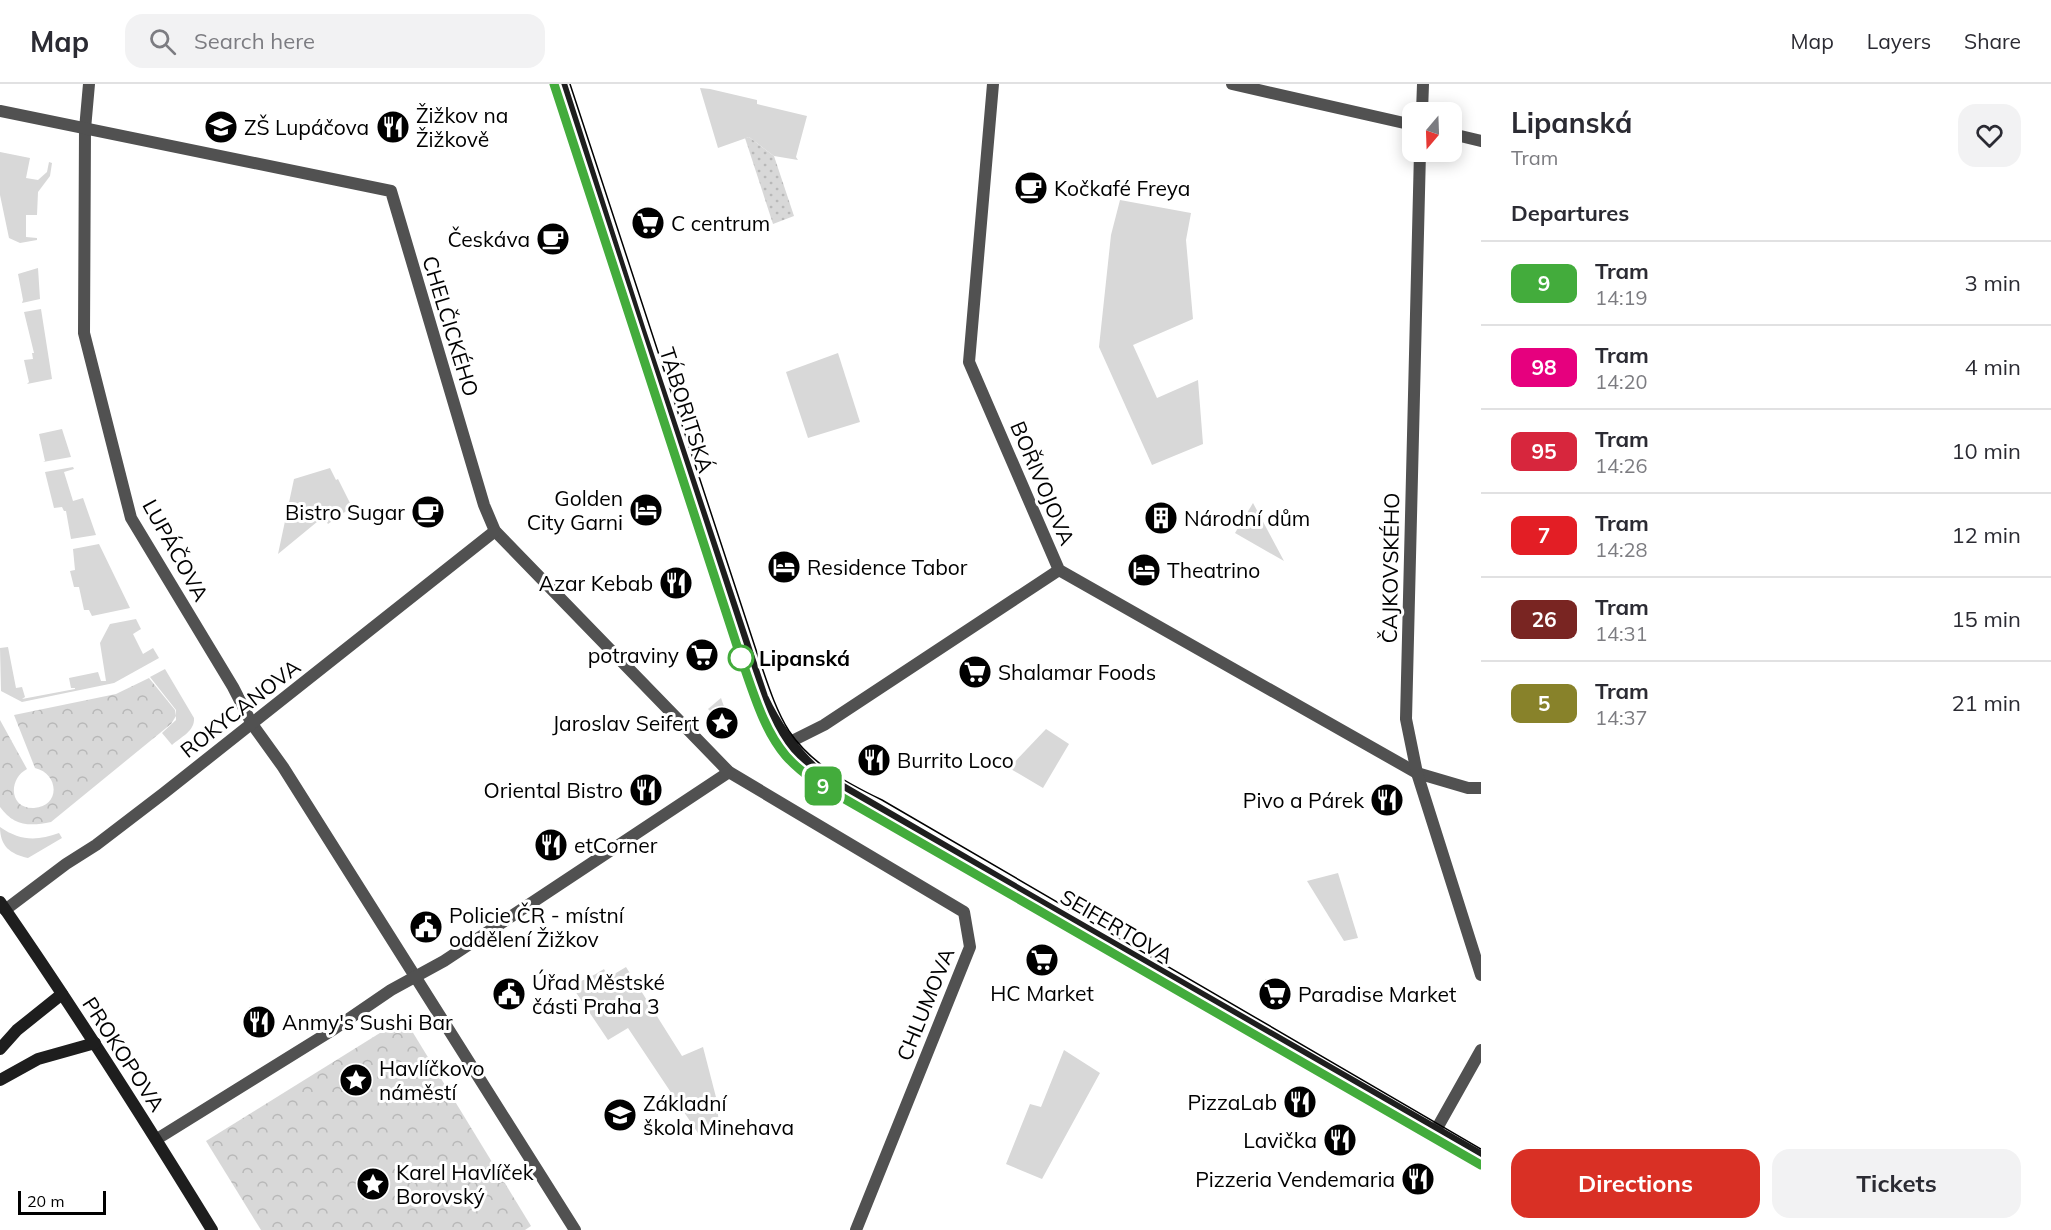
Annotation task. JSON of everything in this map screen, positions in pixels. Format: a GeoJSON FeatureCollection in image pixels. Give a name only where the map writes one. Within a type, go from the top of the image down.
{"type":"FeatureCollection","features":[{"type":"Feature","properties":{"kind":"street","name":"LUPÁČOVA"},"geometry":{"type":"LineString","coordinates":[[89,84],[85,129],[84,333],[131,518],[233,687],[252,724],[283,767],[415,976]]}},
{"type":"Feature","properties":{"kind":"street","name":"TÁBORITSKÁ"},"geometry":{"type":"LineString","coordinates":[[561,84],[640,332],[762,697],[773,721],[788,743]]}},
{"type":"Feature","properties":{"kind":"street","name":"BOŘIVOJOVA"},"geometry":{"type":"LineString","coordinates":[[993,84],[969,362],[1059,570],[1417,773],[1468,788],[1481,788]]}},
{"type":"Feature","properties":{"kind":"street"},"geometry":{"type":"LineString","coordinates":[[1232,84],[1402,123]]}},
{"type":"Feature","properties":{"kind":"street"},"geometry":{"type":"LineString","coordinates":[[1422,102],[1423,84]]}},
{"type":"Feature","properties":{"kind":"street","name":"CHELČICKÉHO"},"geometry":{"type":"LineString","coordinates":[[0,111],[391,191],[484,505],[495,531],[729,772]]}},
{"type":"Feature","properties":{"kind":"street"},"geometry":{"type":"LineString","coordinates":[[1462,136],[1481,141]]}},
{"type":"Feature","properties":{"kind":"street","name":"ČAJKOVSKÉHO"},"geometry":{"type":"LineString","coordinates":[[1420,162],[1406,719],[1417,773],[1481,975]]}},
{"type":"Feature","properties":{"kind":"street","name":"ROKYCANOVA"},"geometry":{"type":"LineString","coordinates":[[3,906],[96,845],[495,531]]}},
{"type":"Feature","properties":{"kind":"street"},"geometry":{"type":"LineString","coordinates":[[788,743],[824,724],[1059,570]]}},
{"type":"Feature","properties":{"kind":"street","name":"SEIFERTOVA"},"geometry":{"type":"LineString","coordinates":[[788,743],[822,777],[1045,908],[1481,1157]]}},
{"type":"Feature","properties":{"kind":"street"},"geometry":{"type":"LineString","coordinates":[[157,1139],[331,1031],[391,990],[447,959],[729,772]]}},
{"type":"Feature","properties":{"kind":"street","name":"CHLUMOVA"},"geometry":{"type":"LineString","coordinates":[[729,772],[964,912],[970,947],[856,1230]]}},
{"type":"Feature","properties":{"kind":"street","name":"PROKOPOVA"},"geometry":{"type":"LineString","coordinates":[[3,906],[157,1139],[212,1230]]}},
{"type":"Feature","properties":{"kind":"street"},"geometry":{"type":"LineString","coordinates":[[415,976],[576,1230]]}},
{"type":"Feature","properties":{"kind":"street"},"geometry":{"type":"LineString","coordinates":[[0,1049],[17,1030],[62,994]]}},
{"type":"Feature","properties":{"kind":"street"},"geometry":{"type":"LineString","coordinates":[[0,1080],[38,1059],[95,1043]]}},
{"type":"Feature","properties":{"kind":"street"},"geometry":{"type":"LineString","coordinates":[[1436,1130],[1481,1050]]}},
{"type":"Feature","properties":{"kind":"green space"},"geometry":{"type":"Polygon","coordinates":[[[700,88],[757,100],[757,104],[807,116],[796,157],[798,160],[774,156],[749,137],[718,148],[700,88]]]}},
{"type":"Feature","properties":{"kind":"green space"},"geometry":{"type":"Polygon","coordinates":[[[749,137],[774,156],[794,216],[773,224],[745,138],[749,137]]]}},
{"type":"Feature","properties":{"kind":"green space"},"geometry":{"type":"Polygon","coordinates":[[[0,152],[30,158],[26,178],[38,180],[47,172],[49,162],[52,163],[50,176],[38,192],[37,215],[26,215],[26,237],[37,238],[37,240],[20,243],[9,238],[0,195],[0,152]]]}},
{"type":"Feature","properties":{"kind":"green space"},"geometry":{"type":"Polygon","coordinates":[[[1120,200],[1191,213],[1186,240],[1193,319],[1133,345],[1157,398],[1198,380],[1203,444],[1152,465],[1099,347],[1111,235],[1120,200]]]}},
{"type":"Feature","properties":{"kind":"green space"},"geometry":{"type":"Polygon","coordinates":[[[38,268],[40,299],[22,303],[18,274],[38,268]]]}},
{"type":"Feature","properties":{"kind":"green space"},"geometry":{"type":"Polygon","coordinates":[[[41,309],[52,379],[27,384],[29,382],[24,360],[33,359],[32,353],[34,353],[24,312],[41,309]]]}},
{"type":"Feature","properties":{"kind":"green space"},"geometry":{"type":"Polygon","coordinates":[[[838,353],[860,422],[808,438],[786,372],[838,353]]]}},
{"type":"Feature","properties":{"kind":"green space"},"geometry":{"type":"Polygon","coordinates":[[[62,429],[71,457],[43,462],[45,461],[39,434],[62,429]]]}},
{"type":"Feature","properties":{"kind":"green space"},"geometry":{"type":"Polygon","coordinates":[[[73,467],[74,469],[64,472],[73,501],[83,498],[96,535],[71,539],[66,511],[62,507],[54,508],[45,472],[73,467]]]}},
{"type":"Feature","properties":{"kind":"green space"},"geometry":{"type":"Polygon","coordinates":[[[330,468],[352,507],[328,524],[323,517],[278,554],[294,479],[330,468]]]}},
{"type":"Feature","properties":{"kind":"green space"},"geometry":{"type":"Polygon","coordinates":[[[1253,503],[1284,561],[1235,533],[1253,503]]]}},
{"type":"Feature","properties":{"kind":"green space"},"geometry":{"type":"Polygon","coordinates":[[[99,544],[130,608],[92,616],[89,610],[84,610],[79,587],[74,587],[70,571],[75,570],[73,549],[99,544]]]}},
{"type":"Feature","properties":{"kind":"green space"},"geometry":{"type":"Polygon","coordinates":[[[136,619],[141,629],[133,634],[143,654],[153,648],[159,658],[114,683],[22,702],[1,691],[0,648],[8,647],[16,688],[22,687],[25,697],[22,699],[75,689],[71,688],[69,678],[98,672],[101,681],[106,681],[100,643],[110,624],[136,619]]]}},
{"type":"Feature","properties":{"kind":"green space"},"geometry":{"type":"Polygon","coordinates":[[[165,669],[194,718],[190,730],[172,745],[162,733],[176,720],[176,710],[150,677],[165,669]]]}},
{"type":"Feature","properties":{"kind":"green space"},"geometry":{"type":"Polygon","coordinates":[[[149,678],[175,710],[176,716],[171,724],[51,822],[22,823],[5,813],[0,807],[0,720],[27,769],[17,779],[14,786],[16,799],[26,807],[43,806],[52,796],[53,783],[43,771],[35,768],[14,715],[116,694],[149,678]]]}},
{"type":"Feature","properties":{"kind":"green space"},"geometry":{"type":"Polygon","coordinates":[[[721,698],[734,735],[708,709],[721,698]]]}},
{"type":"Feature","properties":{"kind":"green space"},"geometry":{"type":"Polygon","coordinates":[[[1046,729],[1069,744],[1043,788],[1009,768],[1046,729]]]}},
{"type":"Feature","properties":{"kind":"green space"},"geometry":{"type":"Polygon","coordinates":[[[0,827],[22,837],[36,838],[59,833],[62,838],[28,858],[7,848],[0,834],[0,827]]]}},
{"type":"Feature","properties":{"kind":"green space"},"geometry":{"type":"Polygon","coordinates":[[[1338,873],[1358,938],[1344,941],[1307,881],[1338,873]]]}},
{"type":"Feature","properties":{"kind":"green space"},"geometry":{"type":"Polygon","coordinates":[[[626,967],[682,1056],[703,1047],[717,1101],[719,1127],[700,1136],[628,1028],[608,1040],[571,985],[604,969],[607,975],[611,976],[626,967]]]}},
{"type":"Feature","properties":{"kind":"green space"},"geometry":{"type":"Polygon","coordinates":[[[404,1018],[531,1226],[525,1230],[261,1230],[206,1141],[404,1018]]]}},
{"type":"Feature","properties":{"kind":"green space"},"geometry":{"type":"Polygon","coordinates":[[[1064,1050],[1100,1073],[1042,1179],[1006,1164],[1030,1104],[1041,1107],[1064,1050]]]}},
{"type":"Feature","properties":{"kind":"tram line"},"geometry":{"type":"LineString","coordinates":[[554,84],[754,696],[771,734],[786,756],[806,774],[835,793],[1481,1166]]}},
{"type":"Feature","properties":{"kind":"tram line","name":"9"},"geometry":{"type":"LineString","coordinates":[[554,84],[741,658],[762,714],[786,755],[804,773],[843,798],[1481,1165]]}},
{"type":"Feature","properties":{"kind":"tram line"},"geometry":{"type":"LineString","coordinates":[[570,84],[767,682],[784,722],[798,743],[819,763],[856,787],[1481,1149]]}},
{"type":"Feature","properties":{"kind":"place","name":"ZŠ Lupáčova"},"geometry":{"type":"Point","coordinates":[221,127]}},
{"type":"Feature","properties":{"kind":"place","name":"Žižkov na Žižkově"},"geometry":{"type":"Point","coordinates":[393,127]}},
{"type":"Feature","properties":{"kind":"place","name":"Kočkafé Freya"},"geometry":{"type":"Point","coordinates":[1031,188]}},
{"type":"Feature","properties":{"kind":"place","name":"C centrum"},"geometry":{"type":"Point","coordinates":[648,223]}},
{"type":"Feature","properties":{"kind":"place","name":"Českáva"},"geometry":{"type":"Point","coordinates":[553,239]}},
{"type":"Feature","properties":{"kind":"place","name":"Golden City Garni"},"geometry":{"type":"Point","coordinates":[646,510]}},
{"type":"Feature","properties":{"kind":"place","name":"Bistro Sugar"},"geometry":{"type":"Point","coordinates":[428,512]}},
{"type":"Feature","properties":{"kind":"place","name":"Národní dům"},"geometry":{"type":"Point","coordinates":[1161,518]}},
{"type":"Feature","properties":{"kind":"place","name":"Residence Tabor"},"geometry":{"type":"Point","coordinates":[784,567]}},
{"type":"Feature","properties":{"kind":"place","name":"Theatrino"},"geometry":{"type":"Point","coordinates":[1144,570]}},
{"type":"Feature","properties":{"kind":"place","name":"Azar Kebab"},"geometry":{"type":"Point","coordinates":[676,583]}},
{"type":"Feature","properties":{"kind":"place","name":"potraviny"},"geometry":{"type":"Point","coordinates":[702,655]}},
{"type":"Feature","properties":{"kind":"place","name":"Lipanská"},"geometry":{"type":"Point","coordinates":[741,658]}},
{"type":"Feature","properties":{"kind":"place","name":"Shalamar Foods"},"geometry":{"type":"Point","coordinates":[975,672]}},
{"type":"Feature","properties":{"kind":"place","name":"Jaroslav Seifert"},"geometry":{"type":"Point","coordinates":[722,723]}},
{"type":"Feature","properties":{"kind":"place","name":"Burrito Loco"},"geometry":{"type":"Point","coordinates":[874,760]}},
{"type":"Feature","properties":{"kind":"place","name":"Oriental Bistro"},"geometry":{"type":"Point","coordinates":[646,790]}},
{"type":"Feature","properties":{"kind":"place","name":"Pivo a Párek"},"geometry":{"type":"Point","coordinates":[1387,800]}},
{"type":"Feature","properties":{"kind":"place","name":"etCorner"},"geometry":{"type":"Point","coordinates":[551,845]}},
{"type":"Feature","properties":{"kind":"place","name":"Policie ČR - místní oddělení Žižkov"},"geometry":{"type":"Point","coordinates":[426,927]}},
{"type":"Feature","properties":{"kind":"place","name":"HC Market"},"geometry":{"type":"Point","coordinates":[1042,960]}},
{"type":"Feature","properties":{"kind":"place","name":"Úřad Městské části Praha 3"},"geometry":{"type":"Point","coordinates":[509,994]}},
{"type":"Feature","properties":{"kind":"place","name":"Paradise Market"},"geometry":{"type":"Point","coordinates":[1275,994]}},
{"type":"Feature","properties":{"kind":"place","name":"Anmy's Sushi Bar"},"geometry":{"type":"Point","coordinates":[259,1022]}},
{"type":"Feature","properties":{"kind":"place","name":"Havlíčkovo náměstí"},"geometry":{"type":"Point","coordinates":[356,1080]}},
{"type":"Feature","properties":{"kind":"place","name":"PizzaLab"},"geometry":{"type":"Point","coordinates":[1300,1102]}},
{"type":"Feature","properties":{"kind":"place","name":"Základní škola Minehava"},"geometry":{"type":"Point","coordinates":[620,1115]}},
{"type":"Feature","properties":{"kind":"place","name":"Lavička"},"geometry":{"type":"Point","coordinates":[1340,1140]}},
{"type":"Feature","properties":{"kind":"place","name":"Pizzeria Vendemaria"},"geometry":{"type":"Point","coordinates":[1418,1179]}},
{"type":"Feature","properties":{"kind":"place","name":"Karel Havlíček Borovský"},"geometry":{"type":"Point","coordinates":[373,1184]}}]}
